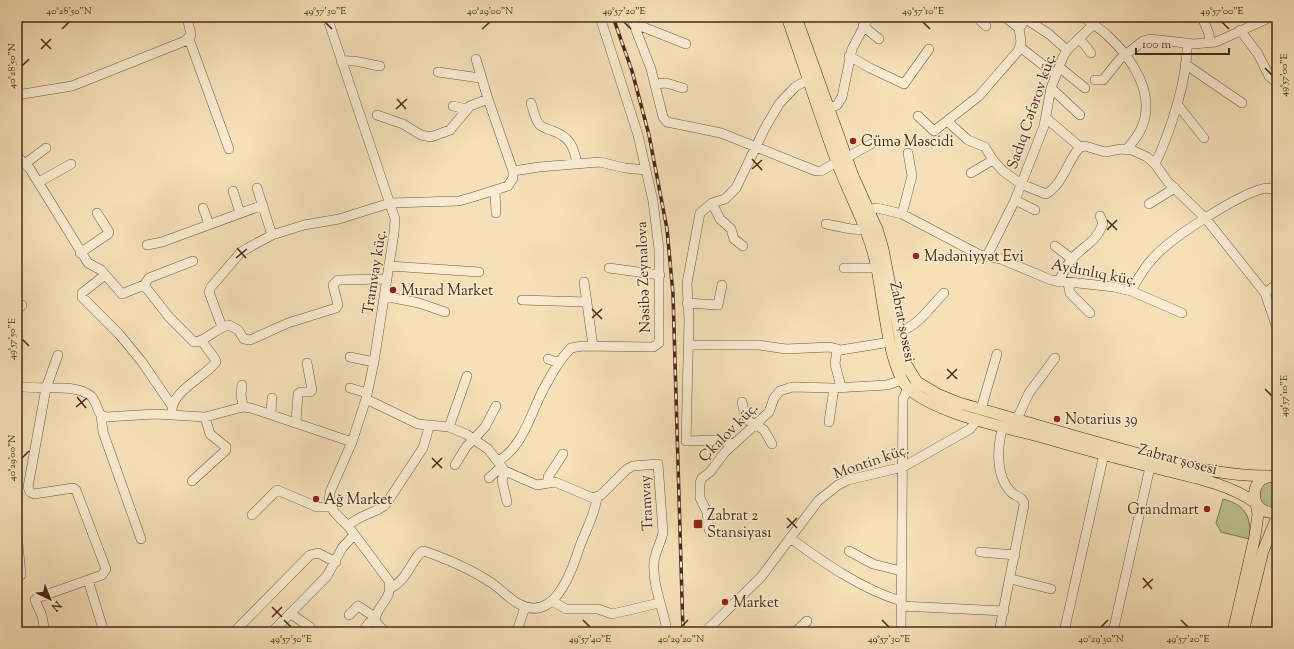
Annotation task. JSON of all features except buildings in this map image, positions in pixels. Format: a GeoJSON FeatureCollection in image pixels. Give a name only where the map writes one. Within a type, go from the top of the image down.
{"type":"FeatureCollection","features":[{"type":"Feature","properties":{"kind":"main road","name":"Zabrat şosesi"},"geometry":{"type":"LineString","coordinates":[[787,17],[808,79],[825,110]]}},
{"type":"Feature","properties":{"kind":"main road","name":"Zabrat şosesi"},"geometry":{"type":"LineString","coordinates":[[796,17],[825,110],[867,230],[877,268],[890,342],[896,365],[905,384],[944,409],[1017,419],[1216,473],[1273,477]]}},
{"type":"Feature","properties":{"kind":"main road","name":"Zabrat şosesi"},"geometry":{"type":"LineString","coordinates":[[842,160],[868,210],[883,249],[905,363],[917,382],[949,400],[1003,426],[1222,486],[1237,491],[1256,503],[1264,511],[1277,512]]}},
{"type":"Feature","properties":{"kind":"main road"},"geometry":{"type":"LineString","coordinates":[[1233,632],[1255,536],[1258,514],[1254,492],[1259,482],[1273,477]]}},
{"type":"Feature","properties":{"kind":"main road"},"geometry":{"type":"LineString","coordinates":[[1243,632],[1263,552],[1277,517]]}},
{"type":"Feature","properties":{"kind":"street"},"geometry":{"type":"LineString","coordinates":[[187,17],[191,32],[188,39],[229,149]]}},
{"type":"Feature","properties":{"kind":"street","name":"Tramvay küç."},"geometry":{"type":"LineString","coordinates":[[327,17],[390,203],[395,227],[374,362],[367,396],[352,442],[330,492],[331,507]]}},
{"type":"Feature","properties":{"kind":"street","name":"Nəsibə Zeynalova"},"geometry":{"type":"LineString","coordinates":[[489,478],[501,466],[506,455],[515,445],[548,380],[571,348],[582,346],[657,345],[660,336],[658,233],[638,135],[600,17]]}},
{"type":"Feature","properties":{"kind":"street"},"geometry":{"type":"LineString","coordinates":[[631,17],[651,69],[663,117],[667,122],[716,131],[756,146],[816,172],[821,171],[871,144]]}},
{"type":"Feature","properties":{"kind":"street"},"geometry":{"type":"LineString","coordinates":[[825,110],[837,105],[842,98],[849,56],[863,26],[869,17]]}},
{"type":"Feature","properties":{"kind":"street"},"geometry":{"type":"LineString","coordinates":[[977,17],[986,26]]}},
{"type":"Feature","properties":{"kind":"street"},"geometry":{"type":"LineString","coordinates":[[1005,17],[1019,28]]}},
{"type":"Feature","properties":{"kind":"street"},"geometry":{"type":"LineString","coordinates":[[1084,17],[1109,37],[1127,55],[1141,80],[1144,91],[1145,110],[1142,128],[1127,149]]}},
{"type":"Feature","properties":{"kind":"street"},"geometry":{"type":"LineString","coordinates":[[1202,17],[1209,34],[1210,42]]}},
{"type":"Feature","properties":{"kind":"street"},"geometry":{"type":"LineString","coordinates":[[1095,80],[1103,80],[1114,65],[1143,40],[1150,39],[1186,43],[1223,40],[1240,30],[1271,17]]}},
{"type":"Feature","properties":{"kind":"street"},"geometry":{"type":"LineString","coordinates":[[918,116],[934,131],[979,96],[1020,47],[1019,28],[1026,18],[1049,34],[1067,50]]}},
{"type":"Feature","properties":{"kind":"street","name":"Sadıq Cəfərov küç."},"geometry":{"type":"LineString","coordinates":[[987,256],[1015,200],[1046,118],[1051,88],[1057,71],[1067,50],[1093,25]]}},
{"type":"Feature","properties":{"kind":"street"},"geometry":{"type":"LineString","coordinates":[[863,26],[879,39]]}},
{"type":"Feature","properties":{"kind":"street"},"geometry":{"type":"LineString","coordinates":[[635,27],[642,27],[686,44]]}},
{"type":"Feature","properties":{"kind":"street"},"geometry":{"type":"LineString","coordinates":[[1240,30],[1258,54],[1269,76],[1277,83]]}},
{"type":"Feature","properties":{"kind":"street"},"geometry":{"type":"LineString","coordinates":[[1078,38],[1090,53]]}},
{"type":"Feature","properties":{"kind":"street"},"geometry":{"type":"LineString","coordinates":[[17,95],[72,86],[188,39]]}},
{"type":"Feature","properties":{"kind":"street"},"geometry":{"type":"LineString","coordinates":[[1155,164],[1164,146],[1177,104],[1185,64],[1186,43]]}},
{"type":"Feature","properties":{"kind":"street"},"geometry":{"type":"LineString","coordinates":[[1020,47],[1085,88]]}},
{"type":"Feature","properties":{"kind":"street"},"geometry":{"type":"LineString","coordinates":[[849,56],[904,84],[929,49]]}},
{"type":"Feature","properties":{"kind":"street"},"geometry":{"type":"LineString","coordinates":[[341,62],[356,60],[380,66]]}},
{"type":"Feature","properties":{"kind":"street"},"geometry":{"type":"LineString","coordinates":[[222,327],[209,296],[211,287],[241,252],[272,235],[304,225],[339,218],[390,203],[459,200],[495,191],[511,183],[513,171],[480,78],[476,60]]}},
{"type":"Feature","properties":{"kind":"street"},"geometry":{"type":"LineString","coordinates":[[1185,64],[1242,103]]}},
{"type":"Feature","properties":{"kind":"street"},"geometry":{"type":"LineString","coordinates":[[438,72],[480,78]]}},
{"type":"Feature","properties":{"kind":"street"},"geometry":{"type":"LineString","coordinates":[[734,444],[719,440],[686,440],[689,320],[687,304],[689,268],[693,244],[700,213],[712,203],[725,199],[736,188],[756,146],[779,104],[795,87],[808,79]]}},
{"type":"Feature","properties":{"kind":"street"},"geometry":{"type":"LineString","coordinates":[[655,84],[666,83],[683,88]]}},
{"type":"Feature","properties":{"kind":"street"},"geometry":{"type":"LineString","coordinates":[[1051,88],[1080,115]]}},
{"type":"Feature","properties":{"kind":"street"},"geometry":{"type":"LineString","coordinates":[[377,115],[403,124],[421,135],[431,137],[450,130],[466,109],[476,103],[488,99]]}},
{"type":"Feature","properties":{"kind":"street"},"geometry":{"type":"LineString","coordinates":[[532,103],[537,122],[540,125],[560,134],[570,141],[574,148],[577,164]]}},
{"type":"Feature","properties":{"kind":"street"},"geometry":{"type":"LineString","coordinates":[[1177,104],[1204,138]]}},
{"type":"Feature","properties":{"kind":"street"},"geometry":{"type":"LineString","coordinates":[[452,106],[466,109]]}},
{"type":"Feature","properties":{"kind":"street"},"geometry":{"type":"LineString","coordinates":[[1046,118],[1080,147]]}},
{"type":"Feature","properties":{"kind":"street"},"geometry":{"type":"LineString","coordinates":[[947,121],[968,140],[985,147],[993,160],[1003,171],[1021,184],[1046,194],[1052,190],[1064,176],[1076,151],[1080,147],[1085,146],[1105,152],[1127,149],[1143,155],[1155,164],[1162,176],[1206,219],[1265,293],[1277,328]]}},
{"type":"Feature","properties":{"kind":"street"},"geometry":{"type":"LineString","coordinates":[[26,163],[46,148]]}},
{"type":"Feature","properties":{"kind":"street"},"geometry":{"type":"LineString","coordinates":[[902,214],[912,176],[908,153]]}},
{"type":"Feature","properties":{"kind":"street"},"geometry":{"type":"LineString","coordinates":[[17,156],[26,163],[39,182],[80,253],[88,263],[97,267],[122,294],[144,285],[149,278],[193,261]]}},
{"type":"Feature","properties":{"kind":"street"},"geometry":{"type":"LineString","coordinates":[[971,173],[993,160]]}},
{"type":"Feature","properties":{"kind":"street"},"geometry":{"type":"LineString","coordinates":[[513,171],[600,162],[624,168],[646,170]]}},
{"type":"Feature","properties":{"kind":"street"},"geometry":{"type":"LineString","coordinates":[[39,182],[71,164]]}},
{"type":"Feature","properties":{"kind":"street"},"geometry":{"type":"LineString","coordinates":[[257,188],[272,235]]}},
{"type":"Feature","properties":{"kind":"street"},"geometry":{"type":"LineString","coordinates":[[1149,204],[1175,188]]}},
{"type":"Feature","properties":{"kind":"street"},"geometry":{"type":"LineString","coordinates":[[1131,291],[1140,274],[1155,256],[1172,241],[1235,201],[1263,189],[1269,188],[1277,191]]}},
{"type":"Feature","properties":{"kind":"street"},"geometry":{"type":"LineString","coordinates":[[233,190],[240,213]]}},
{"type":"Feature","properties":{"kind":"street"},"geometry":{"type":"LineString","coordinates":[[495,191],[496,213]]}},
{"type":"Feature","properties":{"kind":"street"},"geometry":{"type":"LineString","coordinates":[[1015,200],[1035,210]]}},
{"type":"Feature","properties":{"kind":"street"},"geometry":{"type":"LineString","coordinates":[[712,203],[720,219],[731,228],[734,239],[743,246]]}},
{"type":"Feature","properties":{"kind":"street"},"geometry":{"type":"LineString","coordinates":[[147,245],[162,242],[263,205]]}},
{"type":"Feature","properties":{"kind":"street"},"geometry":{"type":"LineString","coordinates":[[203,208],[209,224]]}},
{"type":"Feature","properties":{"kind":"street","name":"Aydınlıq küç."},"geometry":{"type":"LineString","coordinates":[[868,210],[877,208],[902,214],[980,255],[1001,259],[1063,283],[1114,287],[1131,291],[1182,313]]}},
{"type":"Feature","properties":{"kind":"street"},"geometry":{"type":"LineString","coordinates":[[80,253],[109,232],[97,213]]}},
{"type":"Feature","properties":{"kind":"street"},"geometry":{"type":"LineString","coordinates":[[1090,313],[1070,293],[1063,283],[1072,259],[1094,241],[1100,233],[1103,223],[1100,216]]}},
{"type":"Feature","properties":{"kind":"street"},"geometry":{"type":"LineString","coordinates":[[826,224],[851,229],[867,230]]}},
{"type":"Feature","properties":{"kind":"street"},"geometry":{"type":"LineString","coordinates":[[1055,246],[1072,259]]}},
{"type":"Feature","properties":{"kind":"street"},"geometry":{"type":"LineString","coordinates":[[389,266],[479,272]]}},
{"type":"Feature","properties":{"kind":"street"},"geometry":{"type":"LineString","coordinates":[[609,268],[660,275]]}},
{"type":"Feature","properties":{"kind":"street"},"geometry":{"type":"LineString","coordinates":[[844,268],[877,268]]}},
{"type":"Feature","properties":{"kind":"street"},"geometry":{"type":"LineString","coordinates":[[105,275],[82,294],[82,297],[137,356],[172,410]]}},
{"type":"Feature","properties":{"kind":"street"},"geometry":{"type":"LineString","coordinates":[[144,285],[169,317],[194,342],[201,340],[222,327],[229,325],[238,330],[244,339],[250,340],[288,323],[336,308],[338,305],[333,284],[335,282],[387,279]]}},
{"type":"Feature","properties":{"kind":"street"},"geometry":{"type":"LineString","coordinates":[[584,282],[593,346]]}},
{"type":"Feature","properties":{"kind":"street"},"geometry":{"type":"LineString","coordinates":[[1265,293],[1277,284]]}},
{"type":"Feature","properties":{"kind":"street"},"geometry":{"type":"LineString","coordinates":[[687,304],[718,304],[722,285]]}},
{"type":"Feature","properties":{"kind":"street"},"geometry":{"type":"LineString","coordinates":[[898,332],[907,330],[914,325],[944,293]]}},
{"type":"Feature","properties":{"kind":"street"},"geometry":{"type":"LineString","coordinates":[[384,296],[419,303],[446,312]]}},
{"type":"Feature","properties":{"kind":"street"},"geometry":{"type":"LineString","coordinates":[[522,300],[586,302]]}},
{"type":"Feature","properties":{"kind":"street"},"geometry":{"type":"LineString","coordinates":[[172,410],[182,392],[216,362],[216,359],[201,340]]}},
{"type":"Feature","properties":{"kind":"street"},"geometry":{"type":"LineString","coordinates":[[688,345],[759,345],[779,348],[825,347],[837,350],[848,350],[890,342]]}},
{"type":"Feature","properties":{"kind":"street"},"geometry":{"type":"LineString","coordinates":[[829,422],[838,387],[835,364],[837,350]]}},
{"type":"Feature","properties":{"kind":"street"},"geometry":{"type":"LineString","coordinates":[[980,414],[997,354]]}},
{"type":"Feature","properties":{"kind":"street"},"geometry":{"type":"LineString","coordinates":[[45,632],[42,616],[34,600],[102,575],[106,569],[78,493],[73,488],[34,494],[30,492],[28,487],[46,388],[58,355]]}},
{"type":"Feature","properties":{"kind":"street"},"geometry":{"type":"LineString","coordinates":[[350,358],[374,362]]}},
{"type":"Feature","properties":{"kind":"street"},"geometry":{"type":"LineString","coordinates":[[1017,419],[1029,393],[1055,358]]}},
{"type":"Feature","properties":{"kind":"street"},"geometry":{"type":"LineString","coordinates":[[548,359],[559,363]]}},
{"type":"Feature","properties":{"kind":"street"},"geometry":{"type":"LineString","coordinates":[[296,422],[298,394],[301,392],[310,392],[312,390],[307,363]]}},
{"type":"Feature","properties":{"kind":"street"},"geometry":{"type":"LineString","coordinates":[[449,427],[468,376]]}},
{"type":"Feature","properties":{"kind":"street"},"geometry":{"type":"LineString","coordinates":[[901,632],[903,399],[905,384]]}},
{"type":"Feature","properties":{"kind":"street","name":"Çkalov küç."},"geometry":{"type":"LineString","coordinates":[[709,530],[707,512],[700,498],[700,483],[702,478],[715,467],[721,457],[734,444],[769,412],[776,395],[785,389],[792,387],[838,387],[905,384]]}},
{"type":"Feature","properties":{"kind":"street"},"geometry":{"type":"LineString","coordinates":[[242,385],[241,395],[243,407]]}},
{"type":"Feature","properties":{"kind":"street"},"geometry":{"type":"LineString","coordinates":[[17,386],[30,388],[54,387],[85,393],[92,397],[101,415],[103,432],[141,539]]}},
{"type":"Feature","properties":{"kind":"street"},"geometry":{"type":"LineString","coordinates":[[350,388],[418,424],[430,427],[449,427],[473,438],[488,449],[501,466],[536,485],[555,482],[587,497],[597,497],[594,510],[581,539],[567,582],[552,601],[542,607],[525,607],[513,600],[492,583],[463,566],[424,551],[419,553],[408,574],[399,583],[390,588]]}},
{"type":"Feature","properties":{"kind":"street"},"geometry":{"type":"LineString","coordinates":[[271,413],[272,398]]}},
{"type":"Feature","properties":{"kind":"street"},"geometry":{"type":"LineString","coordinates":[[742,402],[745,415],[749,422],[764,430],[772,444]]}},
{"type":"Feature","properties":{"kind":"street"},"geometry":{"type":"LineString","coordinates":[[455,465],[466,446],[485,427],[496,406]]}},
{"type":"Feature","properties":{"kind":"street"},"geometry":{"type":"LineString","coordinates":[[101,415],[106,417],[172,410],[205,417],[243,407],[271,413],[352,442]]}},
{"type":"Feature","properties":{"kind":"street","name":"Montin küç."},"geometry":{"type":"LineString","coordinates":[[705,632],[761,577],[818,501],[838,485],[848,480],[903,467],[970,429],[980,414]]}},
{"type":"Feature","properties":{"kind":"street"},"geometry":{"type":"LineString","coordinates":[[192,481],[226,450],[226,447],[210,434],[205,417]]}},
{"type":"Feature","properties":{"kind":"street"},"geometry":{"type":"LineString","coordinates":[[999,632],[1011,579],[1024,502],[1009,490],[1000,469],[998,445],[1003,426]]}},
{"type":"Feature","properties":{"kind":"street"},"geometry":{"type":"LineString","coordinates":[[348,526],[355,519],[380,509],[386,504],[423,448],[430,427]]}},
{"type":"Feature","properties":{"kind":"street"},"geometry":{"type":"LineString","coordinates":[[548,482],[548,477],[563,454]]}},
{"type":"Feature","properties":{"kind":"street"},"geometry":{"type":"LineString","coordinates":[[1064,632],[1104,454]]}},
{"type":"Feature","properties":{"kind":"street","name":"Tramvay"},"geometry":{"type":"LineString","coordinates":[[597,497],[607,490],[627,469],[643,464],[658,464],[663,532],[661,543],[655,556],[654,567],[659,603],[667,632]]}},
{"type":"Feature","properties":{"kind":"street"},"geometry":{"type":"LineString","coordinates":[[501,466],[502,480],[507,502]]}},
{"type":"Feature","properties":{"kind":"street"},"geometry":{"type":"LineString","coordinates":[[1113,632],[1150,467]]}},
{"type":"Feature","properties":{"kind":"street"},"geometry":{"type":"LineString","coordinates":[[252,515],[277,490],[317,507],[331,507],[348,526],[389,581],[389,594],[378,625]]}},
{"type":"Feature","properties":{"kind":"street"},"geometry":{"type":"LineString","coordinates":[[17,534],[21,575]]}},
{"type":"Feature","properties":{"kind":"street"},"geometry":{"type":"LineString","coordinates":[[272,632],[327,576],[336,562],[342,548],[354,535]]}},
{"type":"Feature","properties":{"kind":"street"},"geometry":{"type":"LineString","coordinates":[[790,538],[863,585],[901,603],[1004,611]]}},
{"type":"Feature","properties":{"kind":"street"},"geometry":{"type":"LineString","coordinates":[[849,551],[878,566],[901,571]]}},
{"type":"Feature","properties":{"kind":"street"},"geometry":{"type":"LineString","coordinates":[[980,552],[1015,555]]}},
{"type":"Feature","properties":{"kind":"street"},"geometry":{"type":"LineString","coordinates":[[234,632],[310,555],[318,553],[336,562]]}},
{"type":"Feature","properties":{"kind":"street"},"geometry":{"type":"LineString","coordinates":[[1011,579],[1051,589]]}},
{"type":"Feature","properties":{"kind":"street"},"geometry":{"type":"LineString","coordinates":[[88,580],[104,632]]}},
{"type":"Feature","properties":{"kind":"street"},"geometry":{"type":"LineString","coordinates":[[552,601],[566,609],[598,609],[612,614],[659,603]]}},
{"type":"Feature","properties":{"kind":"street"},"geometry":{"type":"LineString","coordinates":[[349,615],[358,606],[378,625]]}},
{"type":"Feature","properties":{"kind":"street"},"geometry":{"type":"LineString","coordinates":[[518,631],[525,607]]}},
{"type":"Feature","properties":{"kind":"street"},"geometry":{"type":"LineString","coordinates":[[291,614],[310,627]]}},
{"type":"Feature","properties":{"kind":"street"},"geometry":{"type":"LineString","coordinates":[[795,632],[807,621]]}},
{"type":"Feature","properties":{"kind":"street"},"geometry":{"type":"LineString","coordinates":[[362,632],[369,624],[378,625]]}},
{"type":"Feature","properties":{"kind":"green space"},"geometry":{"type":"Polygon","coordinates":[[[1269,481],[1277,482],[1277,508],[1272,509],[1260,503],[1259,490],[1263,484],[1269,481]]]}},
{"type":"Feature","properties":{"kind":"green space"},"geometry":{"type":"Polygon","coordinates":[[[1223,499],[1231,501],[1242,508],[1248,518],[1250,531],[1249,539],[1221,532],[1216,523],[1223,499]]]}},
{"type":"Feature","properties":{"kind":"railway"},"geometry":{"type":"LineString","coordinates":[[613,17],[632,71],[649,135],[667,229],[673,294],[683,632]]}},
{"type":"Feature","properties":{"kind":"place","name":"Cümə Məscidi"},"geometry":{"type":"Point","coordinates":[853,141]}},
{"type":"Feature","properties":{"kind":"place","name":"Mədəniyyət Evi"},"geometry":{"type":"Point","coordinates":[916,256]}},
{"type":"Feature","properties":{"kind":"place","name":"Murad Market"},"geometry":{"type":"Point","coordinates":[393,290]}},
{"type":"Feature","properties":{"kind":"place","name":"Notarius 39"},"geometry":{"type":"Point","coordinates":[1057,419]}},
{"type":"Feature","properties":{"kind":"place","name":"Ağ Market"},"geometry":{"type":"Point","coordinates":[316,499]}},
{"type":"Feature","properties":{"kind":"place","name":"Grandmart"},"geometry":{"type":"Point","coordinates":[1207,509]}},
{"type":"Feature","properties":{"kind":"place","name":"Zabrat 2 Stansiyası"},"geometry":{"type":"Point","coordinates":[698,524]}},
{"type":"Feature","properties":{"kind":"place","name":"Market"},"geometry":{"type":"Point","coordinates":[725,602]}}]}
